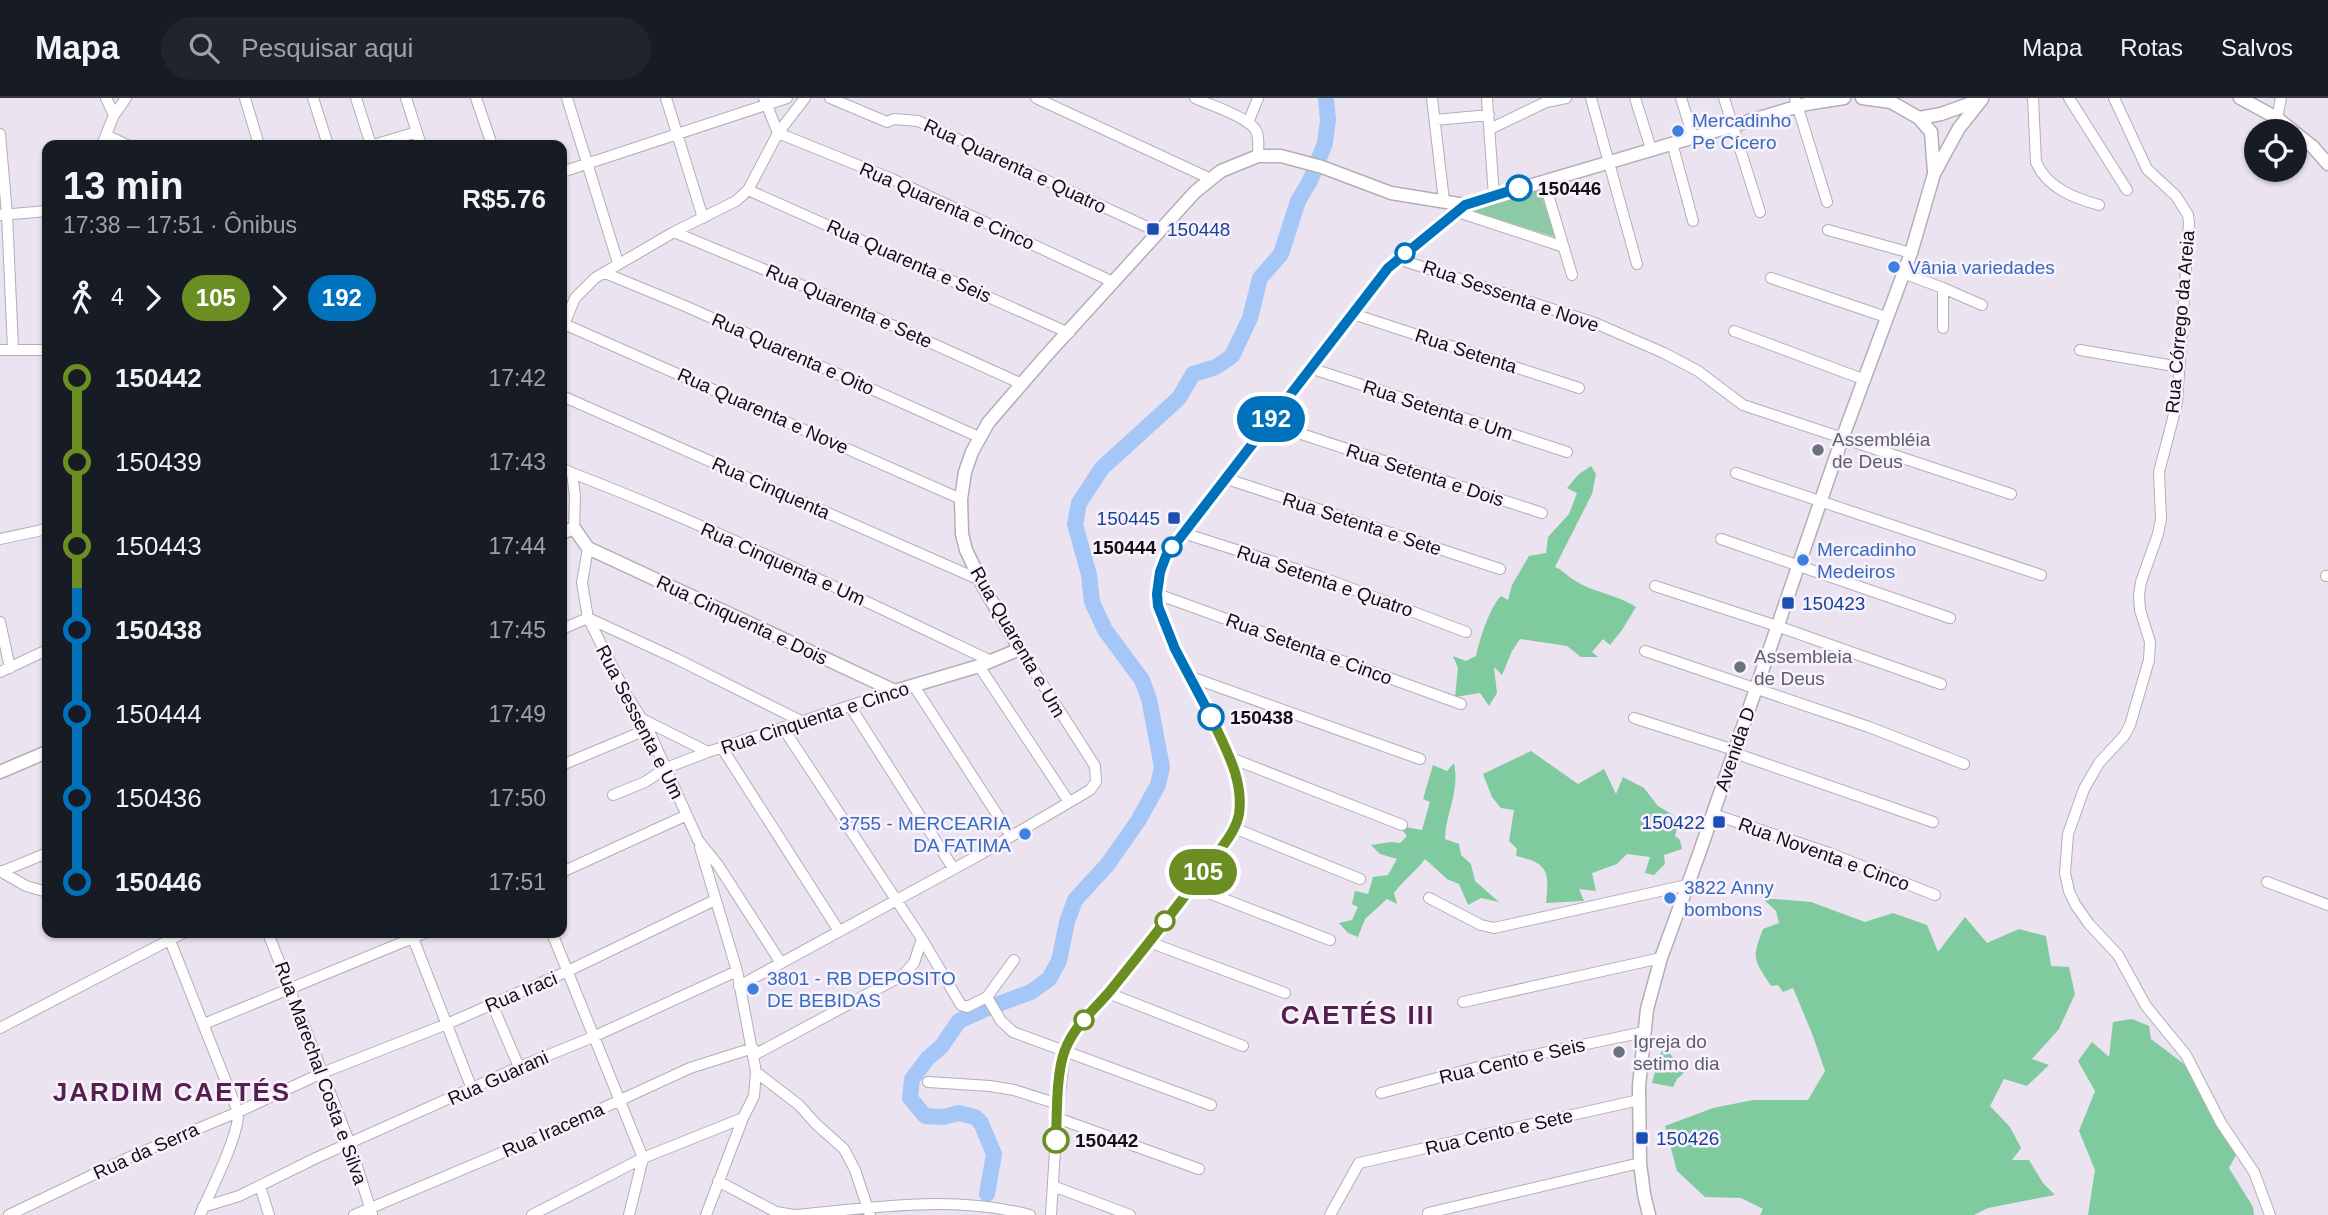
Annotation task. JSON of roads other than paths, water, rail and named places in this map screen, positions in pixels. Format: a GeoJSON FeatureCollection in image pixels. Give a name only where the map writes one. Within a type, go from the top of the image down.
{"type":"FeatureCollection","features":[{"type":"Feature","properties":{"kind":"street"},"geometry":{"type":"LineString","coordinates":[[106,98],[114,115]]}},
{"type":"Feature","properties":{"kind":"street"},"geometry":{"type":"LineString","coordinates":[[104,140],[114,115],[126,98]]}},
{"type":"Feature","properties":{"kind":"street"},"geometry":{"type":"LineString","coordinates":[[245,98],[258,140]]}},
{"type":"Feature","properties":{"kind":"street"},"geometry":{"type":"LineString","coordinates":[[313,98],[326,140]]}},
{"type":"Feature","properties":{"kind":"street"},"geometry":{"type":"LineString","coordinates":[[356,98],[370,140]]}},
{"type":"Feature","properties":{"kind":"street"},"geometry":{"type":"LineString","coordinates":[[406,98],[419,140]]}},
{"type":"Feature","properties":{"kind":"street"},"geometry":{"type":"LineString","coordinates":[[476,98],[490,140]]}},
{"type":"Feature","properties":{"kind":"street"},"geometry":{"type":"LineString","coordinates":[[567,98],[618,263]]}},
{"type":"Feature","properties":{"kind":"street"},"geometry":{"type":"LineString","coordinates":[[666,98],[703,218]]}},
{"type":"Feature","properties":{"kind":"street"},"geometry":{"type":"LineString","coordinates":[[567,170],[765,101],[787,98]]}},
{"type":"Feature","properties":{"kind":"street"},"geometry":{"type":"LineString","coordinates":[[567,317],[575,298],[595,278],[674,232],[736,201],[748,190],[778,133],[805,98]]}},
{"type":"Feature","properties":{"kind":"street","name":"Rua Quarenta e Quatro"},"geometry":{"type":"LineString","coordinates":[[830,98],[887,122],[894,119],[918,121],[1158,232]]}},
{"type":"Feature","properties":{"kind":"street"},"geometry":{"type":"LineString","coordinates":[[1195,98],[1248,123],[1255,129],[1258,156]]}},
{"type":"Feature","properties":{"kind":"street"},"geometry":{"type":"LineString","coordinates":[[1248,123],[1258,98]]}},
{"type":"Feature","properties":{"kind":"street"},"geometry":{"type":"LineString","coordinates":[[1432,98],[1434,120],[1455,205]]}},
{"type":"Feature","properties":{"kind":"street"},"geometry":{"type":"LineString","coordinates":[[1487,98],[1494,196]]}},
{"type":"Feature","properties":{"kind":"street"},"geometry":{"type":"LineString","coordinates":[[1490,128],[1546,102],[1566,98]]}},
{"type":"Feature","properties":{"kind":"street"},"geometry":{"type":"LineString","coordinates":[[1591,98],[1637,264]]}},
{"type":"Feature","properties":{"kind":"street"},"geometry":{"type":"LineString","coordinates":[[1635,98],[1651,149]]}},
{"type":"Feature","properties":{"kind":"street"},"geometry":{"type":"LineString","coordinates":[[1681,98],[1693,137]]}},
{"type":"Feature","properties":{"kind":"street"},"geometry":{"type":"LineString","coordinates":[[1724,98],[1760,212]]}},
{"type":"Feature","properties":{"kind":"street"},"geometry":{"type":"LineString","coordinates":[[1051,1215],[1058,1104],[1065,1050],[1075,1030],[1108,993],[1192,887],[1234,828],[1238,817],[1239,790],[1231,758],[1164,625],[1158,606],[1160,572],[1166,556],[1224,478],[1398,258],[1455,205],[1494,196],[1804,102],[1844,98]]}},
{"type":"Feature","properties":{"kind":"street"},"geometry":{"type":"LineString","coordinates":[[1862,98],[1889,100],[1919,118],[1941,114],[1983,98]]}},
{"type":"Feature","properties":{"kind":"street","name":"Avenida D"},"geometry":{"type":"LineString","coordinates":[[1649,1215],[1640,1163],[1639,1100],[1647,1009],[1661,958],[1800,566],[1842,439],[1910,253],[1934,174],[1959,128],[1983,98]]}},
{"type":"Feature","properties":{"kind":"street"},"geometry":{"type":"LineString","coordinates":[[2033,98],[2036,163],[2039,170],[2060,190],[2099,205]]}},
{"type":"Feature","properties":{"kind":"street"},"geometry":{"type":"LineString","coordinates":[[2069,98],[2127,190]]}},
{"type":"Feature","properties":{"kind":"street","name":"Rua Córrego da Areia"},"geometry":{"type":"LineString","coordinates":[[2114,98],[2147,169],[2176,196],[2188,215],[2180,367],[2177,403],[2159,472],[2161,519],[2139,595],[2150,642],[2149,660],[2130,725],[2124,736],[2099,763],[2084,789],[2068,834],[2065,873],[2068,891],[2075,904],[2089,924],[2118,955],[2146,1006],[2186,1055],[2221,1123],[2254,1172],[2270,1215]]}},
{"type":"Feature","properties":{"kind":"street"},"geometry":{"type":"LineString","coordinates":[[2240,98],[2277,118],[2281,98]]}},
{"type":"Feature","properties":{"kind":"street"},"geometry":{"type":"LineString","coordinates":[[1039,99],[1210,179]]}},
{"type":"Feature","properties":{"kind":"street"},"geometry":{"type":"LineString","coordinates":[[765,101],[778,133]]}},
{"type":"Feature","properties":{"kind":"street"},"geometry":{"type":"LineString","coordinates":[[1804,102],[1827,202]]}},
{"type":"Feature","properties":{"kind":"street"},"geometry":{"type":"LineString","coordinates":[[1434,120],[1489,115]]}},
{"type":"Feature","properties":{"kind":"street","name":"Avenida D"},"geometry":{"type":"LineString","coordinates":[[1919,118],[1931,132],[1934,174]]}},
{"type":"Feature","properties":{"kind":"street"},"geometry":{"type":"LineString","coordinates":[[389,140],[417,132]]}},
{"type":"Feature","properties":{"kind":"street","name":"Rua Quarenta e Cinco"},"geometry":{"type":"LineString","coordinates":[[778,133],[892,179],[1114,282]]}},
{"type":"Feature","properties":{"kind":"street"},"geometry":{"type":"LineString","coordinates":[[0,134],[13,349]]}},
{"type":"Feature","properties":{"kind":"street"},"geometry":{"type":"LineString","coordinates":[[1672,143],[1693,221]]}},
{"type":"Feature","properties":{"kind":"street"},"geometry":{"type":"LineString","coordinates":[[2307,143],[2328,164]]}},
{"type":"Feature","properties":{"kind":"street","name":"Rua Quarenta e Um"},"geometry":{"type":"LineString","coordinates":[[739,986],[1069,803],[1090,790],[1096,782],[1095,766],[1020,649],[980,580],[966,550],[962,534],[961,499],[965,472],[979,437],[1158,232],[1210,179],[1232,166],[1258,156],[1281,156],[1300,160],[1391,193],[1455,205]]}},
{"type":"Feature","properties":{"kind":"street"},"geometry":{"type":"LineString","coordinates":[[1544,181],[1572,275]]}},
{"type":"Feature","properties":{"kind":"street","name":"Rua Quarenta e Seis"},"geometry":{"type":"LineString","coordinates":[[748,190],[1069,333]]}},
{"type":"Feature","properties":{"kind":"street"},"geometry":{"type":"LineString","coordinates":[[1455,205],[1564,247]]}},
{"type":"Feature","properties":{"kind":"street"},"geometry":{"type":"LineString","coordinates":[[4,215],[42,211]]}},
{"type":"Feature","properties":{"kind":"street"},"geometry":{"type":"LineString","coordinates":[[1828,230],[1910,253]]}},
{"type":"Feature","properties":{"kind":"street","name":"Rua Quarenta e Sete"},"geometry":{"type":"LineString","coordinates":[[674,232],[823,294],[1023,384]]}},
{"type":"Feature","properties":{"kind":"street","name":"Rua Sessenta e Nove"},"geometry":{"type":"LineString","coordinates":[[1398,258],[1595,324],[1664,352],[1698,371],[1743,405],[2011,495]]}},
{"type":"Feature","properties":{"kind":"street","name":"Rua Quarenta e Oito"},"geometry":{"type":"LineString","coordinates":[[605,273],[979,437]]}},
{"type":"Feature","properties":{"kind":"street"},"geometry":{"type":"LineString","coordinates":[[1903,273],[1982,305]]}},
{"type":"Feature","properties":{"kind":"street"},"geometry":{"type":"LineString","coordinates":[[1771,278],[1886,317]]}},
{"type":"Feature","properties":{"kind":"street"},"geometry":{"type":"LineString","coordinates":[[1943,288],[1943,328]]}},
{"type":"Feature","properties":{"kind":"street","name":"Rua Setenta"},"geometry":{"type":"LineString","coordinates":[[1353,314],[1579,388]]}},
{"type":"Feature","properties":{"kind":"street","name":"Rua Quarenta e Nove"},"geometry":{"type":"LineString","coordinates":[[567,329],[961,499]]}},
{"type":"Feature","properties":{"kind":"street"},"geometry":{"type":"LineString","coordinates":[[1734,331],[1865,380]]}},
{"type":"Feature","properties":{"kind":"street"},"geometry":{"type":"LineString","coordinates":[[0,350],[42,350]]}},
{"type":"Feature","properties":{"kind":"street"},"geometry":{"type":"LineString","coordinates":[[2080,350],[2180,367]]}},
{"type":"Feature","properties":{"kind":"street","name":"Rua Setenta e Um"},"geometry":{"type":"LineString","coordinates":[[1310,368],[1567,452]]}},
{"type":"Feature","properties":{"kind":"street","name":"Rua Cinquenta"},"geometry":{"type":"LineString","coordinates":[[567,398],[980,580]]}},
{"type":"Feature","properties":{"kind":"street","name":"Rua Setenta e Dois"},"geometry":{"type":"LineString","coordinates":[[1268,423],[1542,513]]}},
{"type":"Feature","properties":{"kind":"street"},"geometry":{"type":"LineString","coordinates":[[567,470],[575,496],[568,531],[589,548]]}},
{"type":"Feature","properties":{"kind":"street","name":"Rua Cinquenta e Um"},"geometry":{"type":"LineString","coordinates":[[567,470],[813,576],[985,663]]}},
{"type":"Feature","properties":{"kind":"street"},"geometry":{"type":"LineString","coordinates":[[1736,473],[2041,575]]}},
{"type":"Feature","properties":{"kind":"street","name":"Rua Setenta e Sete"},"geometry":{"type":"LineString","coordinates":[[1224,478],[1500,569]]}},
{"type":"Feature","properties":{"kind":"street"},"geometry":{"type":"LineString","coordinates":[[0,539],[42,529]]}},
{"type":"Feature","properties":{"kind":"street","name":"Rua Setenta e Quatro"},"geometry":{"type":"LineString","coordinates":[[1183,533],[1321,576],[1466,632]]}},
{"type":"Feature","properties":{"kind":"street"},"geometry":{"type":"LineString","coordinates":[[1721,538],[1950,618]]}},
{"type":"Feature","properties":{"kind":"street","name":"Rua Sessenta e Um"},"geometry":{"type":"LineString","coordinates":[[589,548],[582,583],[588,618],[626,694],[646,724],[698,840],[781,963]]}},
{"type":"Feature","properties":{"kind":"street","name":"Rua Cinquenta e Dois"},"geometry":{"type":"LineString","coordinates":[[589,548],[895,691]]}},
{"type":"Feature","properties":{"kind":"street"},"geometry":{"type":"LineString","coordinates":[[1655,586],[1941,684]]}},
{"type":"Feature","properties":{"kind":"street","name":"Rua Setenta e Cinco"},"geometry":{"type":"LineString","coordinates":[[1157,594],[1461,704]]}},
{"type":"Feature","properties":{"kind":"street"},"geometry":{"type":"LineString","coordinates":[[567,627],[588,618],[801,721]]}},
{"type":"Feature","properties":{"kind":"street"},"geometry":{"type":"LineString","coordinates":[[0,622],[5,670],[42,652]]}},
{"type":"Feature","properties":{"kind":"street","name":"Rua Cinquenta e Cinco"},"geometry":{"type":"LineString","coordinates":[[613,795],[645,782],[666,768],[709,752],[985,663],[1020,649]]}},
{"type":"Feature","properties":{"kind":"street"},"geometry":{"type":"LineString","coordinates":[[1645,651],[1869,727],[1964,764]]}},
{"type":"Feature","properties":{"kind":"street"},"geometry":{"type":"LineString","coordinates":[[985,663],[1069,803]]}},
{"type":"Feature","properties":{"kind":"street"},"geometry":{"type":"LineString","coordinates":[[1191,677],[1420,759]]}},
{"type":"Feature","properties":{"kind":"street"},"geometry":{"type":"LineString","coordinates":[[914,686],[1011,836]]}},
{"type":"Feature","properties":{"kind":"street"},"geometry":{"type":"LineString","coordinates":[[850,706],[953,868]]}},
{"type":"Feature","properties":{"kind":"street"},"geometry":{"type":"LineString","coordinates":[[1634,718],[1734,750],[1743,756],[1933,822]]}},
{"type":"Feature","properties":{"kind":"street"},"geometry":{"type":"LineString","coordinates":[[567,763],[646,724],[709,752]]}},
{"type":"Feature","properties":{"kind":"street"},"geometry":{"type":"LineString","coordinates":[[783,728],[922,939],[961,1005],[967,1007],[987,997],[1014,960]]}},
{"type":"Feature","properties":{"kind":"street"},"geometry":{"type":"LineString","coordinates":[[722,748],[839,932]]}},
{"type":"Feature","properties":{"kind":"street"},"geometry":{"type":"LineString","coordinates":[[0,772],[42,754]]}},
{"type":"Feature","properties":{"kind":"street"},"geometry":{"type":"LineString","coordinates":[[1231,758],[1402,825]]}},
{"type":"Feature","properties":{"kind":"street","name":"Rua Noventa e Cinco"},"geometry":{"type":"LineString","coordinates":[[1713,814],[1829,853],[1935,895]]}},
{"type":"Feature","properties":{"kind":"street"},"geometry":{"type":"LineString","coordinates":[[567,870],[687,815]]}},
{"type":"Feature","properties":{"kind":"street"},"geometry":{"type":"LineString","coordinates":[[1234,828],[1360,879]]}},
{"type":"Feature","properties":{"kind":"street"},"geometry":{"type":"LineString","coordinates":[[698,840],[737,971],[756,1072],[754,1096],[706,1215]]}},
{"type":"Feature","properties":{"kind":"street"},"geometry":{"type":"LineString","coordinates":[[0,872],[42,854]]}},
{"type":"Feature","properties":{"kind":"street"},"geometry":{"type":"LineString","coordinates":[[0,872],[26,886],[42,891]]}},
{"type":"Feature","properties":{"kind":"street"},"geometry":{"type":"LineString","coordinates":[[2267,881],[2328,905]]}},
{"type":"Feature","properties":{"kind":"street"},"geometry":{"type":"LineString","coordinates":[[1429,898],[1481,925],[1494,928],[1687,885]]}},
{"type":"Feature","properties":{"kind":"street"},"geometry":{"type":"LineString","coordinates":[[1192,887],[1329,940]]}},
{"type":"Feature","properties":{"kind":"street","name":"Rua Iraci"},"geometry":{"type":"LineString","coordinates":[[322,1073],[447,1024],[568,971],[715,900]]}},
{"type":"Feature","properties":{"kind":"street"},"geometry":{"type":"LineString","coordinates":[[0,1028],[165,938]]}},
{"type":"Feature","properties":{"kind":"street"},"geometry":{"type":"LineString","coordinates":[[170,938],[238,1112],[232,1140],[202,1211]]}},
{"type":"Feature","properties":{"kind":"street","name":"Rua Marechal Costa e Silva"},"geometry":{"type":"LineString","coordinates":[[270,938],[350,1144],[371,1212]]}},
{"type":"Feature","properties":{"kind":"street"},"geometry":{"type":"LineString","coordinates":[[204,1024],[407,938]]}},
{"type":"Feature","properties":{"kind":"street"},"geometry":{"type":"LineString","coordinates":[[413,938],[472,1089]]}},
{"type":"Feature","properties":{"kind":"street"},"geometry":{"type":"LineString","coordinates":[[554,938],[643,1158],[629,1215]]}},
{"type":"Feature","properties":{"kind":"street","name":"Rua Iracema"},"geometry":{"type":"LineString","coordinates":[[355,1215],[371,1212],[690,1068],[754,1052],[903,975],[914,962],[922,939]]}},
{"type":"Feature","properties":{"kind":"street"},"geometry":{"type":"LineString","coordinates":[[1149,942],[1285,993]]}},
{"type":"Feature","properties":{"kind":"street"},"geometry":{"type":"LineString","coordinates":[[1463,1002],[1661,958]]}},
{"type":"Feature","properties":{"kind":"street","name":"Rua Guarani"},"geometry":{"type":"LineString","coordinates":[[202,1211],[737,971]]}},
{"type":"Feature","properties":{"kind":"street"},"geometry":{"type":"LineString","coordinates":[[1108,993],[1243,1046]]}},
{"type":"Feature","properties":{"kind":"street"},"geometry":{"type":"LineString","coordinates":[[987,997],[1001,1021],[1013,1032],[1211,1105]]}},
{"type":"Feature","properties":{"kind":"street"},"geometry":{"type":"LineString","coordinates":[[492,1004],[519,1067]]}},
{"type":"Feature","properties":{"kind":"street","name":"Rua Cento e Seis"},"geometry":{"type":"LineString","coordinates":[[1381,1093],[1486,1065],[1644,1032]]}},
{"type":"Feature","properties":{"kind":"street"},"geometry":{"type":"LineString","coordinates":[[756,1072],[799,1105],[844,1149],[855,1170],[869,1211]]}},
{"type":"Feature","properties":{"kind":"street","name":"Rua da Serra"},"geometry":{"type":"LineString","coordinates":[[9,1215],[130,1157],[322,1073]]}},
{"type":"Feature","properties":{"kind":"street"},"geometry":{"type":"LineString","coordinates":[[928,1082],[1014,1090],[1058,1104]]}},
{"type":"Feature","properties":{"kind":"street","name":"Rua Cento e Sete"},"geometry":{"type":"LineString","coordinates":[[1330,1215],[1359,1163],[1639,1100]]}},
{"type":"Feature","properties":{"kind":"street"},"geometry":{"type":"LineString","coordinates":[[532,1215],[643,1158],[743,1118]]}},
{"type":"Feature","properties":{"kind":"street"},"geometry":{"type":"LineString","coordinates":[[1057,1118],[1199,1169]]}},
{"type":"Feature","properties":{"kind":"street"},"geometry":{"type":"LineString","coordinates":[[1428,1213],[1640,1163]]}},
{"type":"Feature","properties":{"kind":"street"},"geometry":{"type":"LineString","coordinates":[[718,1181],[776,1212],[796,1215],[869,1211],[904,1203],[1030,1215]]}},
{"type":"Feature","properties":{"kind":"street"},"geometry":{"type":"LineString","coordinates":[[260,1186],[269,1215]]}},
{"type":"Feature","properties":{"kind":"street"},"geometry":{"type":"LineString","coordinates":[[1053,1186],[1130,1215]]}},
{"type":"Feature","properties":{"kind":"waterway"},"geometry":{"type":"LineString","coordinates":[[996,1005],[1031,992],[1049,979],[1059,961],[1067,922],[1075,900],[1108,864],[1138,821],[1158,785],[1162,767],[1149,699],[1142,680],[1105,630],[1092,602],[1089,575],[1075,524],[1079,503],[1102,468],[1179,398],[1193,374],[1216,367],[1232,356],[1250,318],[1260,278],[1281,254],[1298,201],[1310,181],[1325,143],[1328,120],[1326,98]]}},
{"type":"Feature","properties":{"kind":"waterway"},"geometry":{"type":"LineString","coordinates":[[987,1194],[994,1154],[981,1123],[975,1117],[959,1113],[943,1117],[925,1116],[910,1098],[912,1079],[928,1058],[941,1047],[959,1021],[990,1007]]}},
{"type":"Feature","properties":{"kind":"place","name":"Mercadinho Pe Cícero"},"geometry":{"type":"Point","coordinates":[1678,131]}},
{"type":"Feature","properties":{"kind":"place","name":"150446"},"geometry":{"type":"Point","coordinates":[1519,188]}},
{"type":"Feature","properties":{"kind":"place","name":"150448"},"geometry":{"type":"Point","coordinates":[1153,229]}},
{"type":"Feature","properties":{"kind":"place","name":"Vânia variedades"},"geometry":{"type":"Point","coordinates":[1894,267]}},
{"type":"Feature","properties":{"kind":"place","name":"Assembléia de Deus"},"geometry":{"type":"Point","coordinates":[1818,450]}},
{"type":"Feature","properties":{"kind":"place","name":"150445"},"geometry":{"type":"Point","coordinates":[1174,518]}},
{"type":"Feature","properties":{"kind":"place","name":"150444"},"geometry":{"type":"Point","coordinates":[1172,547]}},
{"type":"Feature","properties":{"kind":"place","name":"Mercadinho Medeiros"},"geometry":{"type":"Point","coordinates":[1803,560]}},
{"type":"Feature","properties":{"kind":"place","name":"150423"},"geometry":{"type":"Point","coordinates":[1788,603]}},
{"type":"Feature","properties":{"kind":"place","name":"Assembleia de Deus"},"geometry":{"type":"Point","coordinates":[1740,667]}},
{"type":"Feature","properties":{"kind":"place","name":"150438"},"geometry":{"type":"Point","coordinates":[1211,717]}},
{"type":"Feature","properties":{"kind":"place","name":"150422"},"geometry":{"type":"Point","coordinates":[1719,822]}},
{"type":"Feature","properties":{"kind":"place","name":"3755 - MERCEARIA DA FATIMA"},"geometry":{"type":"Point","coordinates":[1025,834]}},
{"type":"Feature","properties":{"kind":"place","name":"3822 Anny bombons"},"geometry":{"type":"Point","coordinates":[1670,898]}},
{"type":"Feature","properties":{"kind":"place","name":"3801 - RB DEPOSITO DE BEBIDAS"},"geometry":{"type":"Point","coordinates":[753,989]}},
{"type":"Feature","properties":{"kind":"place","name":"Igreja do setimo dia"},"geometry":{"type":"Point","coordinates":[1619,1052]}},
{"type":"Feature","properties":{"kind":"place","name":"150426"},"geometry":{"type":"Point","coordinates":[1642,1138]}},
{"type":"Feature","properties":{"kind":"place","name":"150442"},"geometry":{"type":"Point","coordinates":[1056,1140]}},
{"type":"Feature","properties":{"kind":"district","name":"CAETÉS III"},"geometry":{"type":"Point","coordinates":[1358,1015]}},
{"type":"Feature","properties":{"kind":"district","name":"JARDIM CAETÉS"},"geometry":{"type":"Point","coordinates":[172,1092]}}]}
